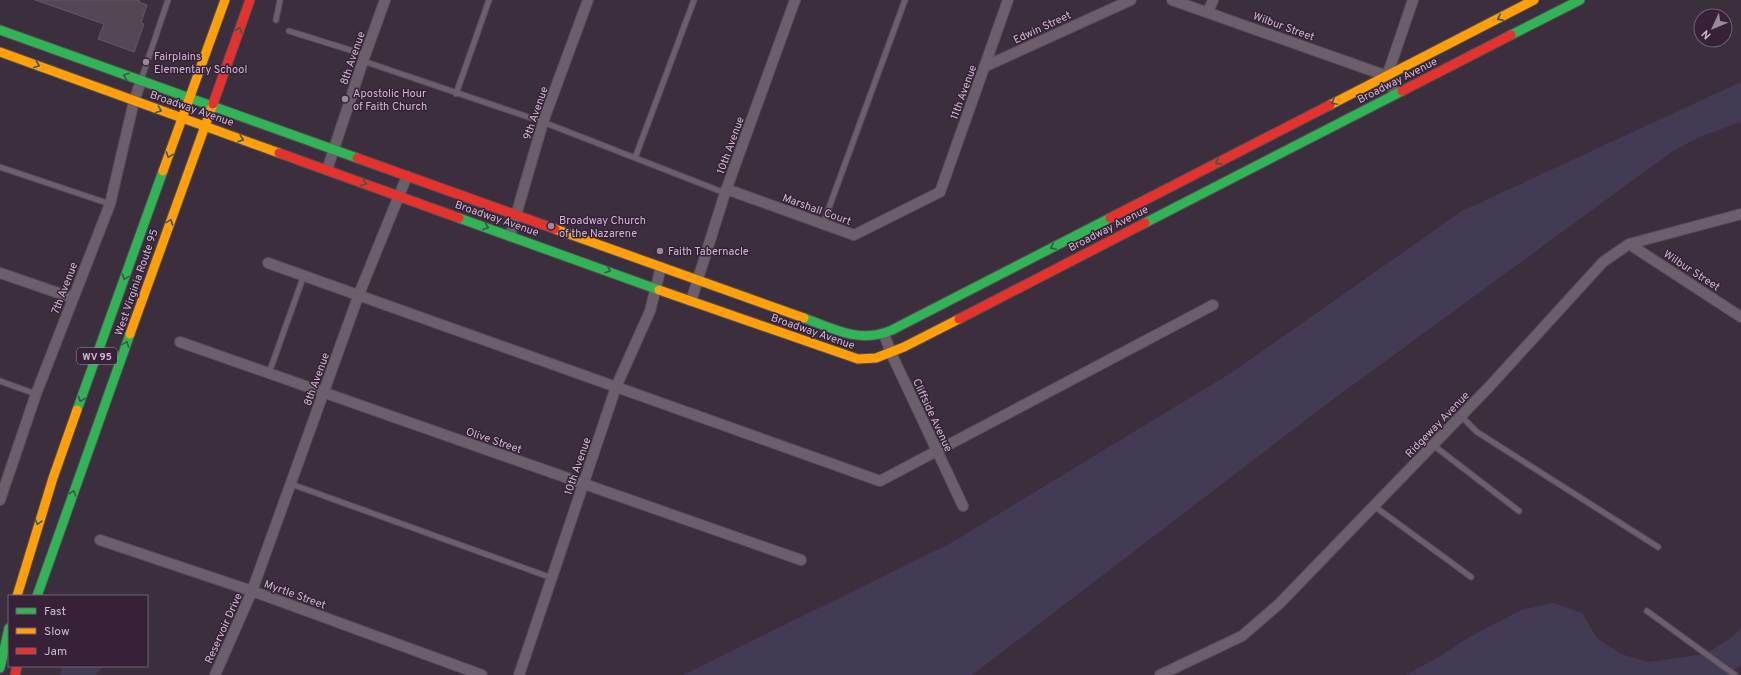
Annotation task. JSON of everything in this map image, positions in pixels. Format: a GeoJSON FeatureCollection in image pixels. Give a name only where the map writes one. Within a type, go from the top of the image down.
{"type":"FeatureCollection","features":[{"type":"Feature","properties":{"kind":"main road","name":"West Virginia Route 95"},"geometry":{"type":"LineString","coordinates":[[17,595],[53,478],[225,0]]}},
{"type":"Feature","properties":{"kind":"main road","name":"West Virginia Route 95"},"geometry":{"type":"LineString","coordinates":[[37,595],[250,0]]}},
{"type":"Feature","properties":{"kind":"main road","name":"Broadway Avenue"},"geometry":{"type":"LineString","coordinates":[[0,30],[855,336],[871,338],[884,334],[1534,0]]}},
{"type":"Feature","properties":{"kind":"main road","name":"Broadway Avenue"},"geometry":{"type":"LineString","coordinates":[[0,52],[691,301],[847,356],[868,359],[891,353],[1580,0]]}},
{"type":"Feature","properties":{"kind":"main road"},"geometry":{"type":"LineString","coordinates":[[0,668],[8,632]]}},
{"type":"Feature","properties":{"kind":"street","name":"8th Avenue"},"geometry":{"type":"LineString","coordinates":[[327,170],[364,58],[386,0]]}},
{"type":"Feature","properties":{"kind":"street","name":"9th Avenue"},"geometry":{"type":"LineString","coordinates":[[510,236],[543,122],[588,0]]}},
{"type":"Feature","properties":{"kind":"street","name":"10th Avenue"},"geometry":{"type":"LineString","coordinates":[[691,301],[726,191],[795,0]]}},
{"type":"Feature","properties":{"kind":"street","name":"11th Avenue"},"geometry":{"type":"LineString","coordinates":[[940,192],[986,66],[1008,0]]}},
{"type":"Feature","properties":{"kind":"street","name":"Edwin Street"},"geometry":{"type":"LineString","coordinates":[[986,66],[1131,0]]}},
{"type":"Feature","properties":{"kind":"street","name":"Wilbur Street"},"geometry":{"type":"LineString","coordinates":[[1172,0],[1386,76]]}},
{"type":"Feature","properties":{"kind":"street"},"geometry":{"type":"LineString","coordinates":[[1208,12],[1213,0]]}},
{"type":"Feature","properties":{"kind":"street"},"geometry":{"type":"LineString","coordinates":[[1395,94],[1386,76],[1413,0]]}},
{"type":"Feature","properties":{"kind":"street","name":"7th Avenue"},"geometry":{"type":"LineString","coordinates":[[0,500],[36,394],[110,204],[134,101],[141,81]]}},
{"type":"Feature","properties":{"kind":"street","name":"8th Avenue"},"geometry":{"type":"LineString","coordinates":[[252,592],[359,294],[407,176]]}},
{"type":"Feature","properties":{"kind":"street","name":"Marshall Court"},"geometry":{"type":"LineString","coordinates":[[726,191],[854,235],[940,192]]}},
{"type":"Feature","properties":{"kind":"street","name":"Ridgeway Avenue"},"geometry":{"type":"LineString","coordinates":[[1160,675],[1242,636],[1279,604],[1461,416],[1603,262],[1629,244],[1741,214]]}},
{"type":"Feature","properties":{"kind":"street","name":"Wilbur Street"},"geometry":{"type":"LineString","coordinates":[[1629,244],[1741,317]]}},
{"type":"Feature","properties":{"kind":"street"},"geometry":{"type":"LineString","coordinates":[[268,263],[359,294],[880,481],[936,450],[1213,305]]}},
{"type":"Feature","properties":{"kind":"street","name":"10th Avenue"},"geometry":{"type":"LineString","coordinates":[[519,675],[616,386],[650,311],[661,267]]}},
{"type":"Feature","properties":{"kind":"street"},"geometry":{"type":"LineString","coordinates":[[0,273],[73,298]]}},
{"type":"Feature","properties":{"kind":"street","name":"Cliffside Avenue"},"geometry":{"type":"LineString","coordinates":[[884,334],[891,353],[963,506]]}},
{"type":"Feature","properties":{"kind":"street","name":"Olive Street"},"geometry":{"type":"LineString","coordinates":[[180,342],[801,560]]}},
{"type":"Feature","properties":{"kind":"street","name":"Myrtle Street"},"geometry":{"type":"LineString","coordinates":[[100,540],[252,592],[482,675]]}},
{"type":"Feature","properties":{"kind":"street","name":"Reservoir Drive"},"geometry":{"type":"LineString","coordinates":[[215,675],[252,592]]}},
{"type":"Feature","properties":{"kind":"lane"},"geometry":{"type":"LineString","coordinates":[[141,81],[168,0]]}},
{"type":"Feature","properties":{"kind":"lane"},"geometry":{"type":"LineString","coordinates":[[276,20],[280,0]]}},
{"type":"Feature","properties":{"kind":"lane"},"geometry":{"type":"LineString","coordinates":[[456,94],[489,0]]}},
{"type":"Feature","properties":{"kind":"lane"},"geometry":{"type":"LineString","coordinates":[[636,158],[694,0]]}},
{"type":"Feature","properties":{"kind":"lane"},"geometry":{"type":"LineString","coordinates":[[823,224],[905,0]]}},
{"type":"Feature","properties":{"kind":"lane"},"geometry":{"type":"LineString","coordinates":[[289,31],[364,58],[456,94],[543,122],[726,191]]}},
{"type":"Feature","properties":{"kind":"lane"},"geometry":{"type":"LineString","coordinates":[[0,167],[110,204]]}},
{"type":"Feature","properties":{"kind":"lane"},"geometry":{"type":"LineString","coordinates":[[269,373],[304,275]]}},
{"type":"Feature","properties":{"kind":"lane"},"geometry":{"type":"LineString","coordinates":[[0,381],[36,394]]}},
{"type":"Feature","properties":{"kind":"lane"},"geometry":{"type":"LineString","coordinates":[[1461,416],[1478,432],[1658,547]]}},
{"type":"Feature","properties":{"kind":"lane"},"geometry":{"type":"LineString","coordinates":[[1433,445],[1519,511]]}},
{"type":"Feature","properties":{"kind":"lane"},"geometry":{"type":"LineString","coordinates":[[291,484],[552,578]]}},
{"type":"Feature","properties":{"kind":"lane"},"geometry":{"type":"LineString","coordinates":[[1374,506],[1471,577]]}},
{"type":"Feature","properties":{"kind":"lane"},"geometry":{"type":"LineString","coordinates":[[1647,611],[1735,675]]}},
{"type":"Feature","properties":{"kind":"shaded area"},"geometry":{"type":"Polygon","coordinates":[[[1741,82],[1741,122],[1699,137],[1670,153],[1324,406],[972,675],[683,675],[951,543],[1234,371],[1462,211],[1741,82]]]}},
{"type":"Feature","properties":{"kind":"shaded area"},"geometry":{"type":"Polygon","coordinates":[[[1553,603],[1582,613],[1597,638],[1621,654],[1648,662],[1705,654],[1731,638],[1741,629],[1741,665],[1727,675],[1406,675],[1442,655],[1466,639],[1521,610],[1553,603]]]}},
{"type":"Feature","properties":{"kind":"shaded area"},"geometry":{"type":"Polygon","coordinates":[[[62,667],[102,667],[96,675],[60,675],[62,667]]]}},
{"type":"Feature","properties":{"kind":"building"},"geometry":{"type":"Polygon","coordinates":[[[35,0],[139,0],[139,2],[147,5],[141,23],[144,24],[134,52],[98,39],[104,24],[35,0]]]}},
{"type":"Feature","properties":{"kind":"traffic: fast"},"geometry":{"type":"LineString","coordinates":[[1511,35],[1580,0]]}},
{"type":"Feature","properties":{"kind":"traffic: fast"},"geometry":{"type":"LineString","coordinates":[[0,30],[357,158]]}},
{"type":"Feature","properties":{"kind":"traffic: fast"},"geometry":{"type":"LineString","coordinates":[[1145,223],[1402,91]]}},
{"type":"Feature","properties":{"kind":"traffic: fast"},"geometry":{"type":"LineString","coordinates":[[77,410],[163,171]]}},
{"type":"Feature","properties":{"kind":"traffic: fast"},"geometry":{"type":"LineString","coordinates":[[459,218],[659,290]]}},
{"type":"Feature","properties":{"kind":"traffic: fast"},"geometry":{"type":"LineString","coordinates":[[804,318],[847,333],[869,336],[880,334],[892,330],[1110,218]]}},
{"type":"Feature","properties":{"kind":"traffic: fast"},"geometry":{"type":"LineString","coordinates":[[37,595],[130,334]]}},
{"type":"Feature","properties":{"kind":"traffic: fast"},"geometry":{"type":"LineString","coordinates":[[0,668],[8,632]]}},
{"type":"Feature","properties":{"kind":"traffic: slow"},"geometry":{"type":"LineString","coordinates":[[163,171],[225,0]]}},
{"type":"Feature","properties":{"kind":"traffic: slow"},"geometry":{"type":"LineString","coordinates":[[1330,105],[1534,0]]}},
{"type":"Feature","properties":{"kind":"traffic: slow"},"geometry":{"type":"LineString","coordinates":[[0,52],[279,153]]}},
{"type":"Feature","properties":{"kind":"traffic: slow"},"geometry":{"type":"LineString","coordinates":[[130,334],[213,104]]}},
{"type":"Feature","properties":{"kind":"traffic: slow"},"geometry":{"type":"LineString","coordinates":[[555,229],[804,318]]}},
{"type":"Feature","properties":{"kind":"traffic: slow"},"geometry":{"type":"LineString","coordinates":[[659,290],[858,359],[876,358],[904,347],[959,319]]}},
{"type":"Feature","properties":{"kind":"traffic: slow"},"geometry":{"type":"LineString","coordinates":[[17,595],[53,478],[77,410]]}},
{"type":"Feature","properties":{"kind":"traffic: jam"},"geometry":{"type":"LineString","coordinates":[[213,104],[250,0]]}},
{"type":"Feature","properties":{"kind":"traffic: jam"},"geometry":{"type":"LineString","coordinates":[[1402,91],[1511,35]]}},
{"type":"Feature","properties":{"kind":"traffic: jam"},"geometry":{"type":"LineString","coordinates":[[1110,218],[1330,105]]}},
{"type":"Feature","properties":{"kind":"traffic: jam"},"geometry":{"type":"LineString","coordinates":[[279,153],[459,218]]}},
{"type":"Feature","properties":{"kind":"traffic: jam"},"geometry":{"type":"LineString","coordinates":[[357,158],[555,229]]}},
{"type":"Feature","properties":{"kind":"traffic: jam"},"geometry":{"type":"LineString","coordinates":[[959,319],[1145,223]]}},
{"type":"Feature","properties":{"kind":"traffic: jam"},"geometry":{"type":"LineString","coordinates":[[15,675],[17,667]]}},
{"type":"Feature","properties":{"kind":"place","name":"Fairplains Elementary School"},"geometry":{"type":"Point","coordinates":[146,62]}},
{"type":"Feature","properties":{"kind":"place","name":"Apostolic Hour of Faith Church"},"geometry":{"type":"Point","coordinates":[345,99]}},
{"type":"Feature","properties":{"kind":"place","name":"Broadway Church of the Nazarene"},"geometry":{"type":"Point","coordinates":[551,226]}},
{"type":"Feature","properties":{"kind":"place","name":"Faith Tabernacle"},"geometry":{"type":"Point","coordinates":[660,251]}}]}
